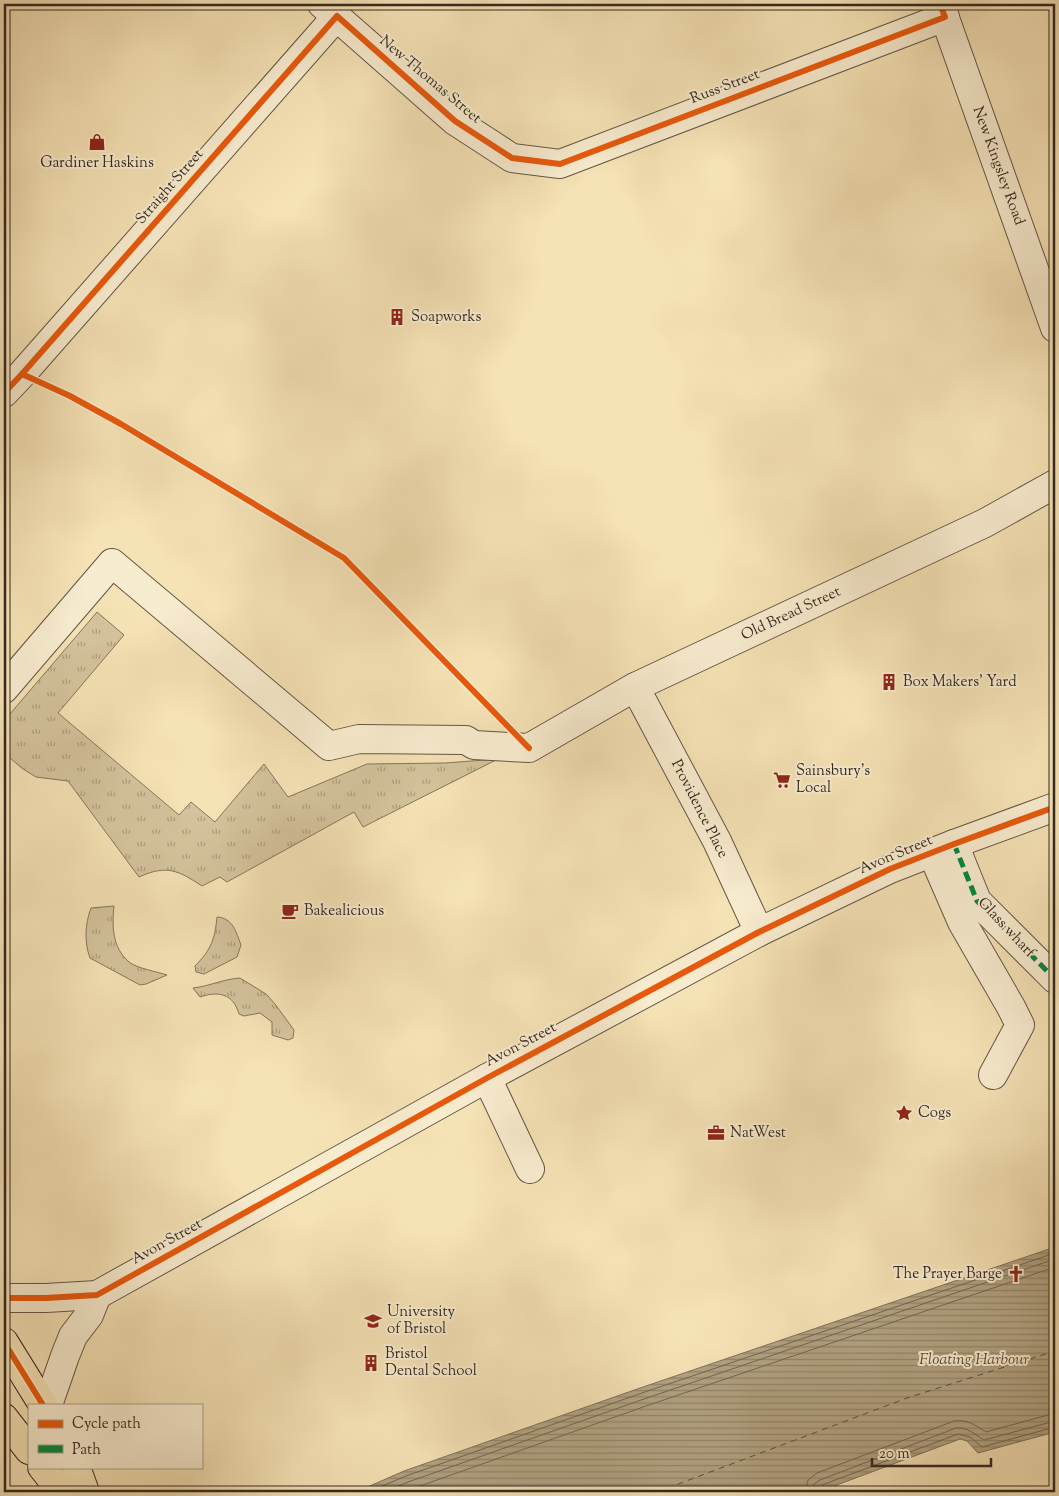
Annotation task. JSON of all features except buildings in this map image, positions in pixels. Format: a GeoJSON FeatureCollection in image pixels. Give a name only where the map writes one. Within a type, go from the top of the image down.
{"type":"FeatureCollection","features":[{"type":"Feature","properties":{"kind":"highway"},"geometry":{"type":"LineString","coordinates":[[4,1342],[42,1404]]}},
{"type":"Feature","properties":{"kind":"highway"},"geometry":{"type":"LineString","coordinates":[[4,1418],[28,1449]]}},
{"type":"Feature","properties":{"kind":"highway"},"geometry":{"type":"LineString","coordinates":[[76,1468],[85,1492]]}},
{"type":"Feature","properties":{"kind":"street","name":"New Thomas Street"},"geometry":{"type":"LineString","coordinates":[[329,10],[455,121],[512,158]]}},
{"type":"Feature","properties":{"kind":"street","name":"Straight Street"},"geometry":{"type":"LineString","coordinates":[[10,376],[329,10]]}},
{"type":"Feature","properties":{"kind":"street","name":"Russ Street"},"geometry":{"type":"LineString","coordinates":[[512,158],[560,164],[943,10]]}},
{"type":"Feature","properties":{"kind":"street","name":"New Kingsley Road"},"geometry":{"type":"LineString","coordinates":[[943,10],[1055,328]]}},
{"type":"Feature","properties":{"kind":"street","name":"Old Bread Street"},"geometry":{"type":"LineString","coordinates":[[4,689],[112,563],[329,746],[359,739],[466,740],[474,745],[529,748],[635,687],[985,523],[1055,484]]}},
{"type":"Feature","properties":{"kind":"street","name":"Providence Place"},"geometry":{"type":"LineString","coordinates":[[635,687],[717,841],[759,932]]}},
{"type":"Feature","properties":{"kind":"street","name":"Avon Street"},"geometry":{"type":"LineString","coordinates":[[4,1298],[97,1295],[487,1078],[759,932],[890,869],[1055,807]]}},
{"type":"Feature","properties":{"kind":"street","name":"Glass wharf"},"geometry":{"type":"LineString","coordinates":[[943,848],[978,900],[1055,979]]}},
{"type":"Feature","properties":{"kind":"street"},"geometry":{"type":"LineString","coordinates":[[943,848],[962,922],[1020,1025],[993,1075]]}},
{"type":"Feature","properties":{"kind":"street"},"geometry":{"type":"LineString","coordinates":[[487,1078],[530,1169]]}},
{"type":"Feature","properties":{"kind":"street"},"geometry":{"type":"LineString","coordinates":[[48,1404],[73,1336],[89,1315],[97,1295]]}},
{"type":"Feature","properties":{"kind":"green space"},"geometry":{"type":"Polygon","coordinates":[[[97,612],[124,635],[58,713],[179,815],[191,802],[215,822],[264,764],[288,797],[367,764],[445,763],[498,759],[363,827],[354,812],[227,882],[220,877],[202,886],[186,876],[165,870],[139,877],[68,781],[36,777],[4,753],[4,721],[97,612]]]}},
{"type":"Feature","properties":{"kind":"green space"},"geometry":{"type":"Polygon","coordinates":[[[114,906],[114,936],[123,956],[137,966],[167,975],[140,985],[90,958],[86,933],[87,920],[91,908],[114,906]]]}},
{"type":"Feature","properties":{"kind":"green space"},"geometry":{"type":"Polygon","coordinates":[[[217,917],[227,920],[235,931],[241,945],[237,957],[204,974],[196,972],[195,966],[205,955],[211,944],[217,917]]]}},
{"type":"Feature","properties":{"kind":"green space"},"geometry":{"type":"Polygon","coordinates":[[[240,978],[266,994],[275,1004],[294,1030],[293,1038],[288,1040],[272,1035],[272,1022],[260,1013],[244,1016],[239,1014],[233,1002],[224,995],[213,994],[200,997],[193,988],[240,978]]]}},
{"type":"Feature","properties":{"kind":"water","name":"Floating Harbour"},"geometry":{"type":"Polygon","coordinates":[[[1055,1247],[1055,1432],[978,1453],[967,1441],[960,1439],[818,1492],[356,1492],[404,1471],[640,1388],[1055,1247]]]}},
{"type":"Feature","properties":{"kind":"ferry route"},"geometry":{"type":"LineString","coordinates":[[657,1492],[907,1398],[1055,1351]]}},
{"type":"Feature","properties":{"kind":"marked path"},"geometry":{"type":"LineString","coordinates":[[954,844],[977,901],[1055,979]]}},
{"type":"Feature","properties":{"kind":"cycle path"},"geometry":{"type":"LineString","coordinates":[[4,393],[337,16],[455,121],[512,158],[560,164],[945,17],[940,4]]}},
{"type":"Feature","properties":{"kind":"cycle path"},"geometry":{"type":"LineString","coordinates":[[22,374],[70,396],[121,424],[344,558],[529,748]]}},
{"type":"Feature","properties":{"kind":"cycle path"},"geometry":{"type":"LineString","coordinates":[[4,1298],[97,1295],[487,1078],[759,932],[890,869],[1055,807]]}},
{"type":"Feature","properties":{"kind":"cycle path"},"geometry":{"type":"LineString","coordinates":[[4,1342],[42,1404]]}},
{"type":"Feature","properties":{"kind":"place","name":"Gardiner Haskins"},"geometry":{"type":"Point","coordinates":[97,142]}},
{"type":"Feature","properties":{"kind":"place","name":"Soapworks"},"geometry":{"type":"Point","coordinates":[397,317]}},
{"type":"Feature","properties":{"kind":"place","name":"Box Makers' Yard"},"geometry":{"type":"Point","coordinates":[889,682]}},
{"type":"Feature","properties":{"kind":"place","name":"Sainsbury's Local"},"geometry":{"type":"Point","coordinates":[782,780]}},
{"type":"Feature","properties":{"kind":"place","name":"Bakealicious"},"geometry":{"type":"Point","coordinates":[290,911]}},
{"type":"Feature","properties":{"kind":"place","name":"Cogs"},"geometry":{"type":"Point","coordinates":[904,1113]}},
{"type":"Feature","properties":{"kind":"place","name":"NatWest"},"geometry":{"type":"Point","coordinates":[716,1133]}},
{"type":"Feature","properties":{"kind":"place","name":"The Prayer Barge"},"geometry":{"type":"Point","coordinates":[1016,1274]}},
{"type":"Feature","properties":{"kind":"place","name":"University of Bristol"},"geometry":{"type":"Point","coordinates":[373,1321]}},
{"type":"Feature","properties":{"kind":"place","name":"Bristol Dental School"},"geometry":{"type":"Point","coordinates":[371,1363]}}]}
